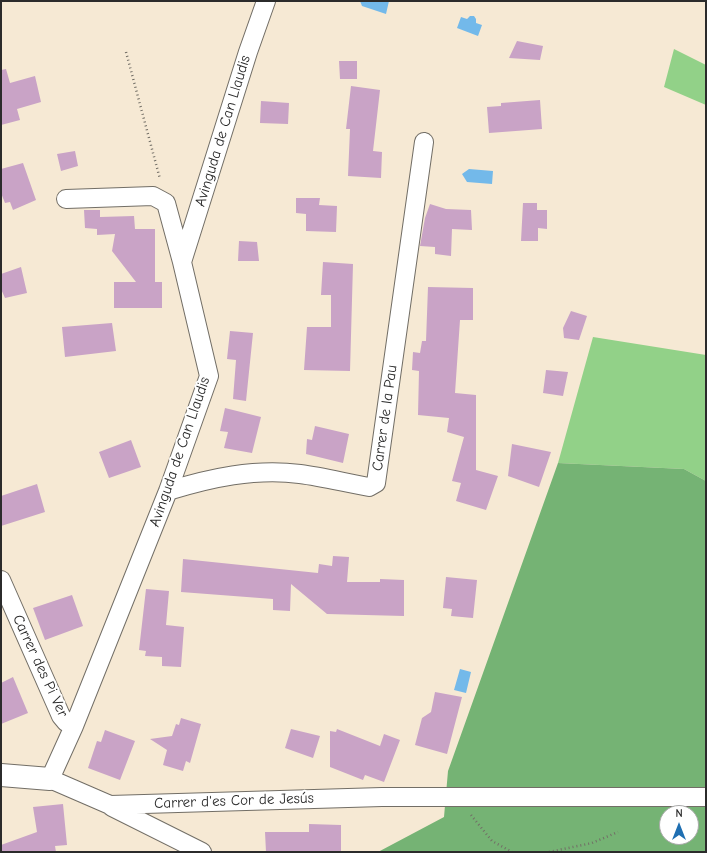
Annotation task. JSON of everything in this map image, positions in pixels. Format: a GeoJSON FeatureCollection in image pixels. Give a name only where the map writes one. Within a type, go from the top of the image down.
{"type":"FeatureCollection","features":[{"type":"Feature","properties":{"kind":"street","name":"Avinguda de Can Llaudis"},"geometry":{"type":"LineString","coordinates":[[50,779],[74,726],[168,491],[209,376],[182,262],[248,52],[266,1]]}},
{"type":"Feature","properties":{"kind":"street","name":"Carrer de la Pau"},"geometry":{"type":"LineString","coordinates":[[168,491],[204,480],[233,475],[264,473],[299,474],[369,487],[376,483],[424,142]]}},
{"type":"Feature","properties":{"kind":"street"},"geometry":{"type":"LineString","coordinates":[[66,199],[153,196],[166,203],[182,262]]}},
{"type":"Feature","properties":{"kind":"street","name":"Carrer des Pi Ver"},"geometry":{"type":"LineString","coordinates":[[1,580],[61,716],[66,722],[74,726]]}},
{"type":"Feature","properties":{"kind":"street","name":"Carrer d'es Cor de Jesús"},"geometry":{"type":"LineString","coordinates":[[1,775],[50,779],[110,805],[382,797],[706,797]]}},
{"type":"Feature","properties":{"kind":"street"},"geometry":{"type":"LineString","coordinates":[[110,805],[202,852]]}},
{"type":"Feature","properties":{"kind":"path"},"geometry":{"type":"LineString","coordinates":[[126,52],[166,203]]}},
{"type":"Feature","properties":{"kind":"path"},"geometry":{"type":"LineString","coordinates":[[473,797],[471,815],[492,840],[512,852]]}},
{"type":"Feature","properties":{"kind":"path"},"geometry":{"type":"LineString","coordinates":[[549,852],[592,843],[618,832]]}},
{"type":"Feature","properties":{"kind":"green space"},"geometry":{"type":"Polygon","coordinates":[[[674,49],[706,65],[706,105],[664,87],[674,49]]]}},
{"type":"Feature","properties":{"kind":"green space"},"geometry":{"type":"Polygon","coordinates":[[[593,337],[706,355],[706,481],[684,469],[558,463],[593,337]]]}},
{"type":"Feature","properties":{"kind":"green space"},"geometry":{"type":"Polygon","coordinates":[[[558,463],[684,469],[706,481],[706,852],[378,852],[444,817],[448,771],[558,463]]]}},
{"type":"Feature","properties":{"kind":"water"},"geometry":{"type":"Polygon","coordinates":[[[360,1],[389,1],[386,14],[362,6],[360,1]]]}},
{"type":"Feature","properties":{"kind":"water"},"geometry":{"type":"Polygon","coordinates":[[[470,16],[474,16],[476,23],[482,25],[478,36],[457,28],[461,17],[467,19],[470,16]]]}},
{"type":"Feature","properties":{"kind":"water"},"geometry":{"type":"Polygon","coordinates":[[[469,169],[493,171],[492,184],[467,182],[462,174],[469,169]]]}},
{"type":"Feature","properties":{"kind":"water"},"geometry":{"type":"Polygon","coordinates":[[[460,669],[471,672],[466,693],[454,690],[460,669]]]}},
{"type":"Feature","properties":{"kind":"building"},"geometry":{"type":"Polygon","coordinates":[[[517,41],[543,46],[540,60],[509,58],[517,41]]]}},
{"type":"Feature","properties":{"kind":"building"},"geometry":{"type":"Polygon","coordinates":[[[339,61],[357,61],[357,79],[340,79],[339,61]]]}},
{"type":"Feature","properties":{"kind":"building"},"geometry":{"type":"Polygon","coordinates":[[[6,69],[10,83],[35,76],[41,102],[17,109],[20,120],[1,125],[1,70],[6,69]]]}},
{"type":"Feature","properties":{"kind":"building"},"geometry":{"type":"Polygon","coordinates":[[[351,86],[380,90],[373,151],[382,152],[381,178],[348,176],[350,129],[346,129],[351,86]]]}},
{"type":"Feature","properties":{"kind":"building"},"geometry":{"type":"Polygon","coordinates":[[[540,100],[542,129],[489,133],[487,107],[501,106],[501,103],[540,100]]]}},
{"type":"Feature","properties":{"kind":"building"},"geometry":{"type":"Polygon","coordinates":[[[261,101],[289,103],[288,124],[260,123],[261,101]]]}},
{"type":"Feature","properties":{"kind":"building"},"geometry":{"type":"Polygon","coordinates":[[[75,151],[78,166],[61,171],[57,154],[75,151]]]}},
{"type":"Feature","properties":{"kind":"building"},"geometry":{"type":"Polygon","coordinates":[[[23,163],[36,200],[13,210],[10,202],[5,203],[1,193],[1,169],[23,163]]]}},
{"type":"Feature","properties":{"kind":"building"},"geometry":{"type":"Polygon","coordinates":[[[296,198],[320,198],[319,205],[337,206],[336,232],[306,231],[306,214],[296,213],[296,198]]]}},
{"type":"Feature","properties":{"kind":"building"},"geometry":{"type":"Polygon","coordinates":[[[523,203],[537,203],[537,210],[547,210],[547,229],[538,228],[538,241],[521,241],[523,203]]]}},
{"type":"Feature","properties":{"kind":"building"},"geometry":{"type":"Polygon","coordinates":[[[430,204],[446,209],[471,210],[472,230],[452,229],[451,256],[435,254],[435,247],[420,246],[425,218],[430,204]]]}},
{"type":"Feature","properties":{"kind":"building"},"geometry":{"type":"Polygon","coordinates":[[[84,210],[100,210],[100,217],[134,216],[135,229],[155,229],[155,282],[162,282],[162,308],[114,308],[114,282],[136,282],[112,251],[115,234],[97,235],[97,229],[85,228],[84,210]]]}},
{"type":"Feature","properties":{"kind":"building"},"geometry":{"type":"Polygon","coordinates":[[[239,241],[257,242],[259,261],[238,261],[239,241]]]}},
{"type":"Feature","properties":{"kind":"building"},"geometry":{"type":"Polygon","coordinates":[[[323,262],[353,264],[350,371],[304,370],[307,327],[331,327],[331,295],[321,295],[323,262]]]}},
{"type":"Feature","properties":{"kind":"building"},"geometry":{"type":"Polygon","coordinates":[[[21,267],[27,293],[5,298],[1,289],[1,274],[21,267]]]}},
{"type":"Feature","properties":{"kind":"building"},"geometry":{"type":"Polygon","coordinates":[[[428,287],[473,288],[473,320],[460,320],[455,393],[476,395],[476,470],[498,476],[486,510],[456,501],[461,483],[452,481],[464,437],[447,432],[449,418],[418,415],[419,371],[412,370],[413,352],[420,353],[422,341],[426,341],[428,287]]]}},
{"type":"Feature","properties":{"kind":"building"},"geometry":{"type":"Polygon","coordinates":[[[571,311],[587,316],[579,340],[564,338],[563,328],[571,311]]]}},
{"type":"Feature","properties":{"kind":"building"},"geometry":{"type":"Polygon","coordinates":[[[112,323],[116,351],[65,357],[62,327],[112,323]]]}},
{"type":"Feature","properties":{"kind":"building"},"geometry":{"type":"Polygon","coordinates":[[[230,331],[253,333],[246,401],[233,399],[236,360],[227,359],[230,331]]]}},
{"type":"Feature","properties":{"kind":"building"},"geometry":{"type":"Polygon","coordinates":[[[546,370],[568,372],[563,396],[543,393],[546,370]]]}},
{"type":"Feature","properties":{"kind":"building"},"geometry":{"type":"Polygon","coordinates":[[[225,408],[261,417],[252,453],[224,448],[228,432],[220,431],[225,408]]]}},
{"type":"Feature","properties":{"kind":"building"},"geometry":{"type":"Polygon","coordinates":[[[315,426],[349,434],[343,463],[306,454],[307,439],[312,440],[315,426]]]}},
{"type":"Feature","properties":{"kind":"building"},"geometry":{"type":"Polygon","coordinates":[[[131,440],[141,467],[109,478],[99,452],[131,440]]]}},
{"type":"Feature","properties":{"kind":"building"},"geometry":{"type":"Polygon","coordinates":[[[512,444],[551,452],[539,487],[508,476],[512,444]]]}},
{"type":"Feature","properties":{"kind":"building"},"geometry":{"type":"Polygon","coordinates":[[[37,484],[45,512],[1,526],[1,496],[37,484]]]}},
{"type":"Feature","properties":{"kind":"building"},"geometry":{"type":"Polygon","coordinates":[[[333,556],[349,557],[347,582],[380,582],[380,579],[404,580],[404,616],[327,614],[291,584],[290,611],[273,610],[273,599],[181,592],[183,559],[318,573],[319,564],[332,566],[333,556]]]}},
{"type":"Feature","properties":{"kind":"building"},"geometry":{"type":"Polygon","coordinates":[[[446,577],[477,580],[473,618],[451,616],[452,609],[443,608],[446,577]]]}},
{"type":"Feature","properties":{"kind":"building"},"geometry":{"type":"Polygon","coordinates":[[[146,589],[169,591],[166,625],[184,627],[181,667],[162,666],[162,657],[145,656],[146,651],[139,650],[146,589]]]}},
{"type":"Feature","properties":{"kind":"building"},"geometry":{"type":"Polygon","coordinates":[[[72,595],[83,626],[45,640],[33,608],[72,595]]]}},
{"type":"Feature","properties":{"kind":"building"},"geometry":{"type":"Polygon","coordinates":[[[13,677],[28,713],[1,724],[1,683],[13,677]]]}},
{"type":"Feature","properties":{"kind":"building"},"geometry":{"type":"Polygon","coordinates":[[[435,692],[462,697],[447,754],[415,745],[422,718],[431,712],[435,692]]]}},
{"type":"Feature","properties":{"kind":"building"},"geometry":{"type":"Polygon","coordinates":[[[181,718],[201,724],[190,763],[186,761],[183,771],[163,765],[167,750],[150,739],[172,736],[176,724],[179,725],[181,718]]]}},
{"type":"Feature","properties":{"kind":"building"},"geometry":{"type":"Polygon","coordinates":[[[291,729],[320,736],[313,758],[285,748],[291,729]]]}},
{"type":"Feature","properties":{"kind":"building"},"geometry":{"type":"Polygon","coordinates":[[[337,729],[380,746],[384,734],[400,740],[384,782],[365,775],[363,780],[330,767],[330,731],[336,732],[337,729]]]}},
{"type":"Feature","properties":{"kind":"building"},"geometry":{"type":"Polygon","coordinates":[[[105,730],[135,741],[120,780],[88,768],[97,741],[101,742],[105,730]]]}},
{"type":"Feature","properties":{"kind":"building"},"geometry":{"type":"Polygon","coordinates":[[[63,804],[67,845],[55,846],[56,852],[1,852],[1,845],[37,832],[33,807],[63,804]]]}},
{"type":"Feature","properties":{"kind":"building"},"geometry":{"type":"Polygon","coordinates":[[[309,824],[341,825],[341,852],[266,852],[265,832],[309,832],[309,824]]]}}]}
